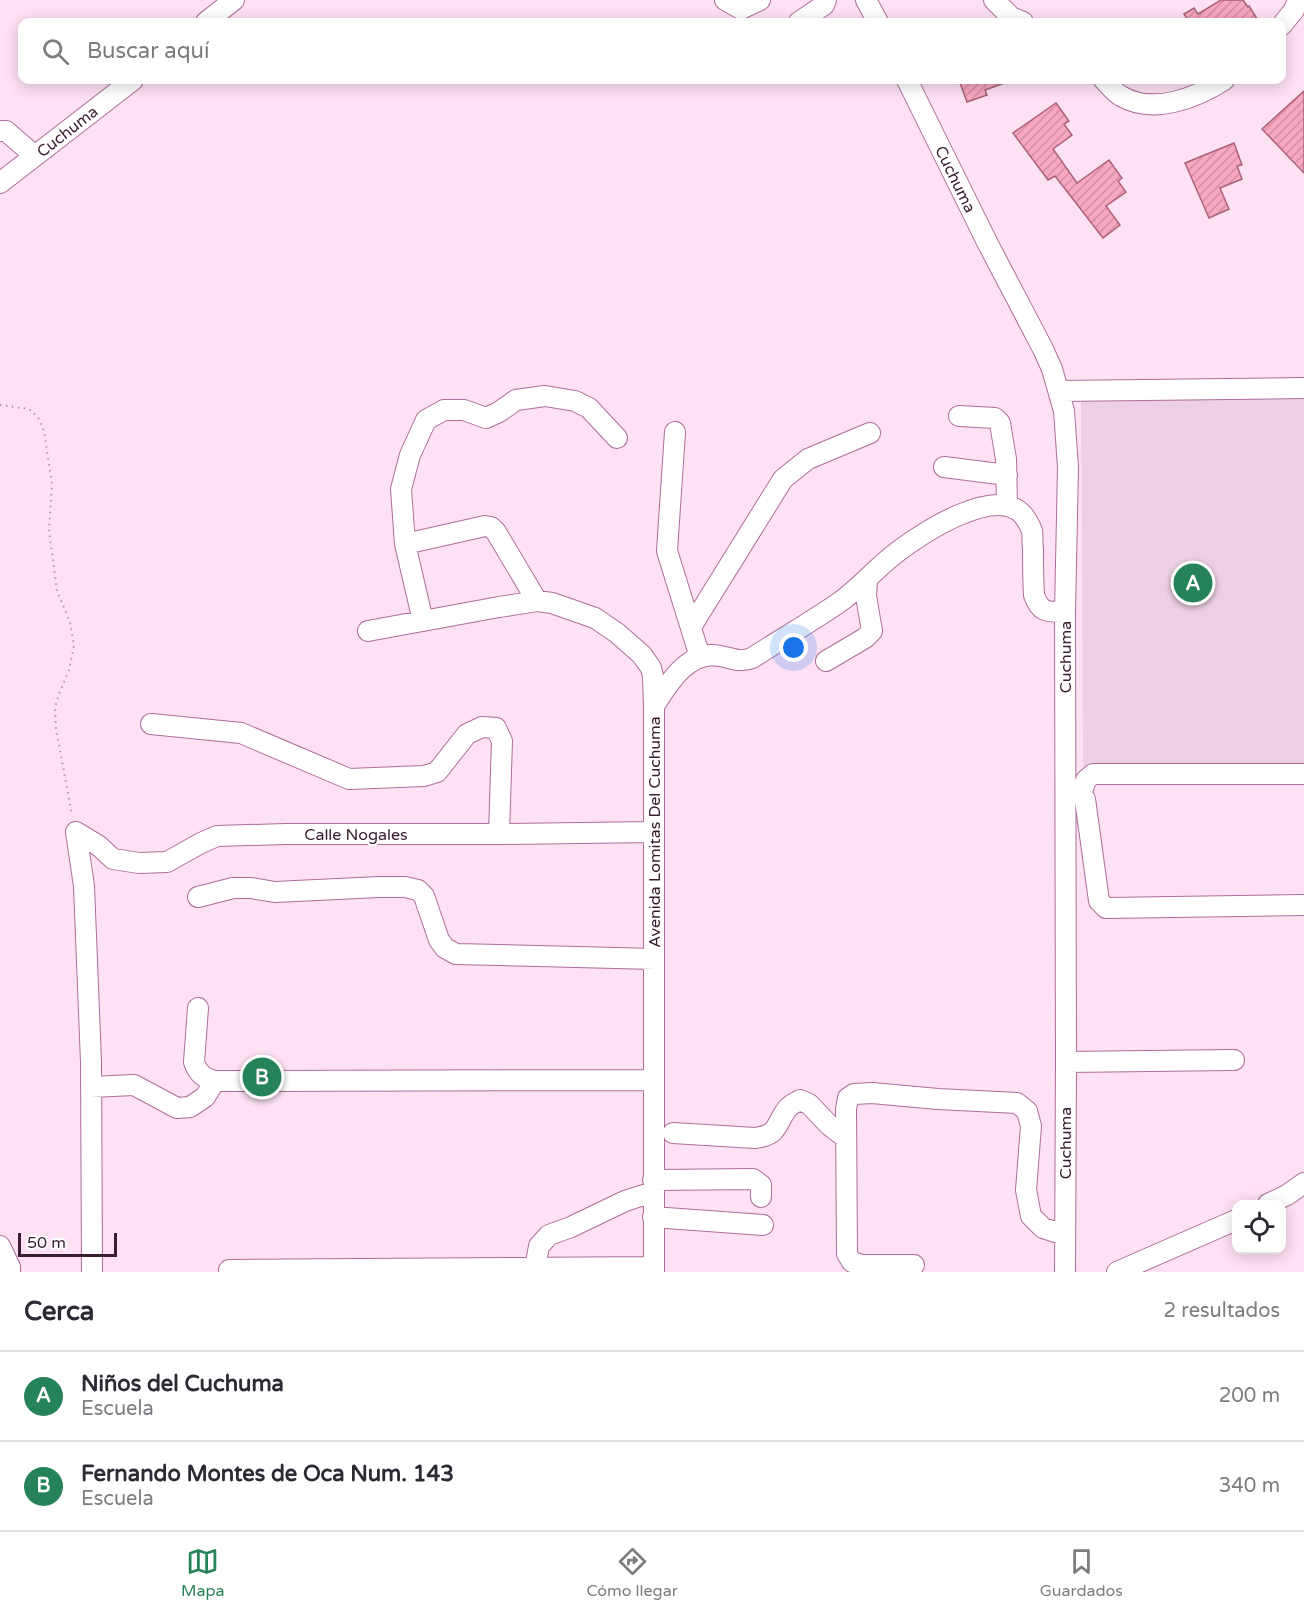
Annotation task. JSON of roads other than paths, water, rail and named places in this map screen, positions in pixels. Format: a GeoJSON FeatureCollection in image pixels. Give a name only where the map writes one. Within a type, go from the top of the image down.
{"type":"FeatureCollection","features":[{"type":"Feature","properties":{"kind":"street"},"geometry":{"type":"LineString","coordinates":[[211,18],[234,0]]}},
{"type":"Feature","properties":{"kind":"street"},"geometry":{"type":"LineString","coordinates":[[740,10],[760,0]]}},
{"type":"Feature","properties":{"kind":"street"},"geometry":{"type":"LineString","coordinates":[[804,18],[824,5],[826,0]]}},
{"type":"Feature","properties":{"kind":"street"},"geometry":{"type":"LineString","coordinates":[[866,0],[876,18]]}},
{"type":"Feature","properties":{"kind":"street"},"geometry":{"type":"LineString","coordinates":[[994,0],[1015,18]]}},
{"type":"Feature","properties":{"kind":"street"},"geometry":{"type":"LineString","coordinates":[[1286,19],[1294,10],[1298,0]]}},
{"type":"Feature","properties":{"kind":"street","name":"Cuchuma"},"geometry":{"type":"LineString","coordinates":[[0,183],[128,84]]}},
{"type":"Feature","properties":{"kind":"street","name":"Cuchuma"},"geometry":{"type":"LineString","coordinates":[[909,84],[982,232],[1044,350],[1053,369],[1064,411],[1068,467],[1065,612],[1073,791],[1066,1062],[1065,1272]]}},
{"type":"Feature","properties":{"kind":"street"},"geometry":{"type":"LineString","coordinates":[[1108,84],[1120,96],[1135,102],[1155,105],[1187,99],[1217,84]]}},
{"type":"Feature","properties":{"kind":"street"},"geometry":{"type":"LineString","coordinates":[[0,131],[6,131],[35,156]]}},
{"type":"Feature","properties":{"kind":"street"},"geometry":{"type":"LineString","coordinates":[[1059,391],[1304,388]]}},
{"type":"Feature","properties":{"kind":"street"},"geometry":{"type":"LineString","coordinates":[[423,621],[405,543],[401,489],[410,455],[426,420],[444,411],[464,410],[486,418],[516,400],[545,396],[575,400],[589,408],[617,438]]}},
{"type":"Feature","properties":{"kind":"street"},"geometry":{"type":"LineString","coordinates":[[959,416],[995,418],[1000,423],[1006,459],[1007,505]]}},
{"type":"Feature","properties":{"kind":"street"},"geometry":{"type":"LineString","coordinates":[[675,432],[667,551],[700,657],[714,655],[740,661],[752,658],[838,603],[896,553],[933,528],[968,511],[989,505],[1007,505],[1023,514],[1032,531],[1034,595],[1039,606],[1049,612],[1065,612]]}},
{"type":"Feature","properties":{"kind":"street"},"geometry":{"type":"LineString","coordinates":[[691,627],[783,479],[808,459],[870,433]]}},
{"type":"Feature","properties":{"kind":"street"},"geometry":{"type":"LineString","coordinates":[[944,467],[1007,475]]}},
{"type":"Feature","properties":{"kind":"street"},"geometry":{"type":"LineString","coordinates":[[405,543],[484,526],[491,528],[496,532],[537,601]]}},
{"type":"Feature","properties":{"kind":"street"},"geometry":{"type":"LineString","coordinates":[[826,661],[865,638],[872,631],[866,596],[867,579]]}},
{"type":"Feature","properties":{"kind":"street"},"geometry":{"type":"LineString","coordinates":[[368,631],[537,601],[552,603],[595,618],[617,633],[642,655],[653,676],[654,706]]}},
{"type":"Feature","properties":{"kind":"street","name":"Avenida Lomitas Del Cuchuma"},"geometry":{"type":"LineString","coordinates":[[654,1270],[654,706],[688,664],[700,657]]}},
{"type":"Feature","properties":{"kind":"street"},"geometry":{"type":"LineString","coordinates":[[151,724],[241,733],[350,779],[424,776],[437,772],[468,734],[482,726],[496,728],[502,741],[499,834]]}},
{"type":"Feature","properties":{"kind":"street"},"geometry":{"type":"LineString","coordinates":[[1304,774],[1093,774],[1073,791],[1085,799],[1099,901],[1106,908],[1304,905]]}},
{"type":"Feature","properties":{"kind":"street","name":"Calle Nogales"},"geometry":{"type":"LineString","coordinates":[[91,1087],[84,886],[76,832],[99,846],[112,859],[139,863],[167,862],[217,836],[653,832]]}},
{"type":"Feature","properties":{"kind":"street"},"geometry":{"type":"LineString","coordinates":[[198,897],[233,888],[275,892],[379,886],[405,887],[418,890],[424,896],[439,940],[444,948],[456,954],[654,960]]}},
{"type":"Feature","properties":{"kind":"street"},"geometry":{"type":"LineString","coordinates":[[198,1008],[194,1062],[201,1075],[214,1081],[653,1080]]}},
{"type":"Feature","properties":{"kind":"street"},"geometry":{"type":"LineString","coordinates":[[1066,1062],[1234,1060]]}},
{"type":"Feature","properties":{"kind":"street"},"geometry":{"type":"LineString","coordinates":[[92,1272],[91,1087],[134,1085],[177,1108],[190,1107],[205,1097],[214,1081]]}},
{"type":"Feature","properties":{"kind":"street"},"geometry":{"type":"LineString","coordinates":[[914,1265],[862,1265],[852,1262],[847,1254],[846,1109],[848,1098],[854,1094],[872,1093],[938,1099],[1017,1102],[1028,1111],[1031,1126],[1026,1190],[1031,1216],[1043,1228],[1065,1235]]}},
{"type":"Feature","properties":{"kind":"street"},"geometry":{"type":"LineString","coordinates":[[673,1133],[767,1137],[776,1129],[788,1107],[800,1100],[809,1104],[829,1125],[846,1138]]}},
{"type":"Feature","properties":{"kind":"street"},"geometry":{"type":"LineString","coordinates":[[535,1268],[539,1246],[549,1235],[571,1227],[653,1186],[753,1179],[761,1185],[761,1197]]}},
{"type":"Feature","properties":{"kind":"street"},"geometry":{"type":"LineString","coordinates":[[1276,1200],[1304,1183]]}},
{"type":"Feature","properties":{"kind":"street"},"geometry":{"type":"LineString","coordinates":[[1286,1207],[1304,1202]]}},
{"type":"Feature","properties":{"kind":"street"},"geometry":{"type":"LineString","coordinates":[[653,1217],[763,1225]]}},
{"type":"Feature","properties":{"kind":"street"},"geometry":{"type":"LineString","coordinates":[[1117,1272],[1232,1222]]}},
{"type":"Feature","properties":{"kind":"street"},"geometry":{"type":"LineString","coordinates":[[1145,1272],[1232,1232]]}},
{"type":"Feature","properties":{"kind":"street"},"geometry":{"type":"LineString","coordinates":[[0,1246],[10,1272]]}},
{"type":"Feature","properties":{"kind":"street"},"geometry":{"type":"LineString","coordinates":[[229,1270],[535,1268],[654,1270]]}},
{"type":"Feature","properties":{"kind":"place","name":"Niños del Cuchuma"},"geometry":{"type":"Point","coordinates":[1193,583]}},
{"type":"Feature","properties":{"kind":"place","name":"Fernando Montes de Oca Num. 143"},"geometry":{"type":"Point","coordinates":[262,1077]}}]}
